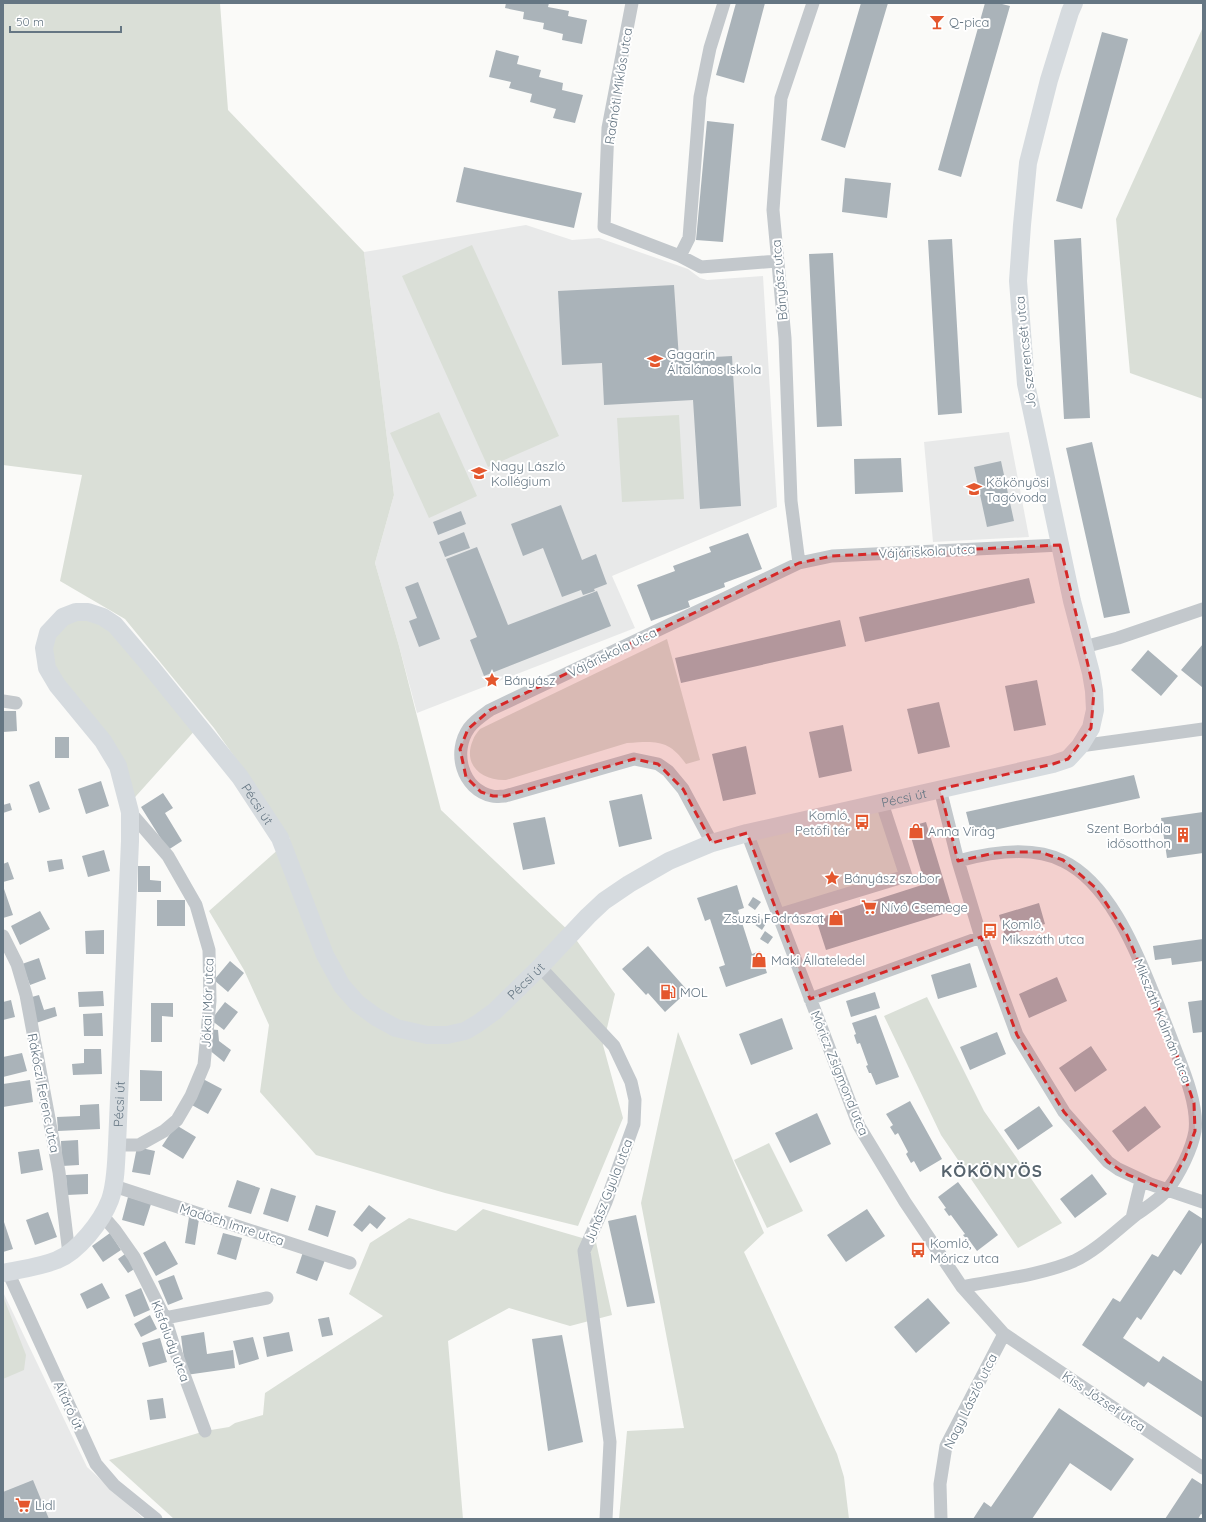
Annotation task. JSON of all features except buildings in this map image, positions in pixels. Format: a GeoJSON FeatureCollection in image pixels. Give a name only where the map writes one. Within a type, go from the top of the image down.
{"type":"FeatureCollection","features":[{"type":"Feature","properties":{"kind":"main road","name":"Jó szerencsét utca"},"geometry":{"type":"LineString","coordinates":[[1074,3],[1049,80],[1028,163],[1018,280],[1026,384],[1072,601],[1092,673],[1095,710],[1091,728],[1080,746]]}},
{"type":"Feature","properties":{"kind":"main road","name":"Pécsi út"},"geometry":{"type":"LineString","coordinates":[[6,1272],[40,1266],[69,1254],[84,1240],[102,1215],[110,1200],[114,1186],[117,1145],[130,812],[120,772],[111,753],[57,685],[47,668],[44,648],[48,633],[63,617],[76,612],[88,612],[103,617],[115,625],[240,778],[280,838],[325,955],[342,986],[357,1003],[376,1017],[396,1028],[427,1035],[447,1035],[464,1031],[477,1024],[494,1011],[540,967],[588,916],[604,902],[629,884],[669,861],[712,843],[747,833],[1053,764],[1068,758],[1080,746]]}},
{"type":"Feature","properties":{"kind":"street","name":"Radnóti Miklós utca"},"geometry":{"type":"LineString","coordinates":[[632,3],[608,128],[604,227],[680,256],[701,267],[777,261]]}},
{"type":"Feature","properties":{"kind":"street"},"geometry":{"type":"LineString","coordinates":[[680,256],[689,238],[700,97],[710,48],[724,3]]}},
{"type":"Feature","properties":{"kind":"street","name":"Bányász utca"},"geometry":{"type":"LineString","coordinates":[[799,563],[791,502],[785,338],[773,210],[781,98],[814,3]]}},
{"type":"Feature","properties":{"kind":"street","name":"Vájáriskola utca"},"geometry":{"type":"LineString","coordinates":[[712,843],[683,789],[668,771],[658,764],[634,759],[505,796],[493,796],[481,792],[471,784],[466,777],[461,763],[460,749],[468,729],[490,710],[799,563],[832,556],[1060,545]]}},
{"type":"Feature","properties":{"kind":"street"},"geometry":{"type":"LineString","coordinates":[[1084,647],[1118,638],[1203,609]]}},
{"type":"Feature","properties":{"kind":"street"},"geometry":{"type":"LineString","coordinates":[[1080,746],[1203,729]]}},
{"type":"Feature","properties":{"kind":"street"},"geometry":{"type":"LineString","coordinates":[[940,789],[958,861],[981,937],[1017,1035],[1064,1112],[1108,1162],[1128,1175],[1141,1181],[1203,1202]]}},
{"type":"Feature","properties":{"kind":"street"},"geometry":{"type":"LineString","coordinates":[[778,915],[906,876],[882,802]]}},
{"type":"Feature","properties":{"kind":"street","name":"Jókai Mór utca"},"geometry":{"type":"LineString","coordinates":[[117,1145],[139,1145],[164,1131],[177,1120],[191,1096],[204,1065],[210,1001],[209,950],[196,905],[168,856],[130,812]]}},
{"type":"Feature","properties":{"kind":"street","name":"Móricz Zsigmond utca"},"geometry":{"type":"LineString","coordinates":[[747,833],[859,1126],[905,1202],[962,1287],[1004,1334]]}},
{"type":"Feature","properties":{"kind":"street","name":"Mikszáth Kálmán utca"},"geometry":{"type":"LineString","coordinates":[[958,861],[995,853],[1040,852],[1063,860],[1074,867],[1096,888],[1109,904],[1127,935],[1147,977],[1187,1080],[1194,1103],[1195,1131],[1186,1158],[1167,1190]]}},
{"type":"Feature","properties":{"kind":"street","name":"Rákóczi Ferenc utca"},"geometry":{"type":"LineString","coordinates":[[3,936],[18,964],[26,995],[59,1172],[69,1254]]}},
{"type":"Feature","properties":{"kind":"street","name":"Móricz Zsigmond utca"},"geometry":{"type":"LineString","coordinates":[[810,999],[981,937]]}},
{"type":"Feature","properties":{"kind":"street","name":"Juhász Gyula utca"},"geometry":{"type":"LineString","coordinates":[[540,967],[614,1046],[631,1082],[635,1100],[634,1124],[606,1202],[584,1251],[610,1442],[606,1519]]}},
{"type":"Feature","properties":{"kind":"street"},"geometry":{"type":"LineString","coordinates":[[1132,1218],[1141,1181]]}},
{"type":"Feature","properties":{"kind":"street","name":"Madách Imre utca"},"geometry":{"type":"LineString","coordinates":[[114,1186],[350,1263]]}},
{"type":"Feature","properties":{"kind":"street"},"geometry":{"type":"LineString","coordinates":[[962,1287],[1043,1271],[1074,1261],[1090,1252],[1167,1190]]}},
{"type":"Feature","properties":{"kind":"street","name":"Kisfaludy utca"},"geometry":{"type":"LineString","coordinates":[[102,1215],[115,1230],[134,1257],[165,1318],[176,1353],[205,1431]]}},
{"type":"Feature","properties":{"kind":"street","name":"Altáró út"},"geometry":{"type":"LineString","coordinates":[[6,1272],[96,1464],[114,1485],[156,1519]]}},
{"type":"Feature","properties":{"kind":"street"},"geometry":{"type":"LineString","coordinates":[[165,1318],[267,1298]]}},
{"type":"Feature","properties":{"kind":"street","name":"Kiss József utca"},"geometry":{"type":"LineString","coordinates":[[1004,1334],[1203,1468]]}},
{"type":"Feature","properties":{"kind":"street","name":"Nagy László utca"},"geometry":{"type":"LineString","coordinates":[[941,1519],[940,1484],[946,1446],[1004,1334]]}},
{"type":"Feature","properties":{"kind":"highlighted area"},"geometry":{"type":"Polygon","coordinates":[[[1060,545],[1094,691],[1091,728],[1068,759],[1053,764],[940,789],[958,861],[995,853],[1022,852],[1040,852],[1063,860],[1096,888],[1127,935],[1168,1030],[1194,1103],[1195,1131],[1185,1158],[1167,1190],[1128,1175],[1108,1162],[1064,1112],[1017,1035],[981,937],[810,999],[747,833],[712,843],[683,789],[658,764],[634,759],[505,796],[493,796],[481,792],[466,777],[460,749],[468,729],[490,710],[799,563],[832,556],[1060,545]]]}},
{"type":"Feature","properties":{"kind":"shaded area"},"geometry":{"type":"Polygon","coordinates":[[[3,3],[220,3],[228,110],[364,252],[394,495],[375,563],[399,646],[441,810],[572,934],[615,994],[603,1045],[623,1118],[578,1226],[445,1193],[316,1155],[260,1092],[269,1025],[244,970],[209,911],[290,839],[261,794],[214,728],[125,619],[60,581],[82,475],[3,465],[3,3]]]}},
{"type":"Feature","properties":{"kind":"shaded area"},"geometry":{"type":"Polygon","coordinates":[[[1203,27],[1203,399],[1130,373],[1116,219],[1203,27]]]}},
{"type":"Feature","properties":{"kind":"shaded area"},"geometry":{"type":"Polygon","coordinates":[[[526,225],[572,240],[599,238],[688,269],[700,278],[707,280],[763,276],[777,507],[612,576],[635,628],[417,713],[375,563],[394,495],[364,252],[526,225]]]}},
{"type":"Feature","properties":{"kind":"shaded area"},"geometry":{"type":"Polygon","coordinates":[[[472,245],[559,436],[488,467],[402,276],[472,245]]]}},
{"type":"Feature","properties":{"kind":"shaded area"},"geometry":{"type":"Polygon","coordinates":[[[439,412],[477,496],[429,518],[390,433],[439,412]]]}},
{"type":"Feature","properties":{"kind":"shaded area"},"geometry":{"type":"Polygon","coordinates":[[[679,415],[684,499],[622,502],[617,418],[679,415]]]}},
{"type":"Feature","properties":{"kind":"shaded area","name":"Kökönyösi Tagóvoda"},"geometry":{"type":"Polygon","coordinates":[[[1009,432],[1029,537],[933,542],[924,442],[1009,432]]]}},
{"type":"Feature","properties":{"kind":"shaded area"},"geometry":{"type":"Polygon","coordinates":[[[63,617],[115,625],[198,727],[128,805],[122,778],[57,685],[48,633],[63,617]]]}},
{"type":"Feature","properties":{"kind":"shaded area"},"geometry":{"type":"Polygon","coordinates":[[[667,639],[700,760],[686,764],[674,750],[667,746],[661,743],[646,742],[627,743],[506,780],[489,778],[476,770],[472,764],[470,749],[474,737],[480,729],[667,639]]]}},
{"type":"Feature","properties":{"kind":"shaded area"},"geometry":{"type":"Polygon","coordinates":[[[882,803],[906,876],[778,915],[747,833],[882,803]]]}},
{"type":"Feature","properties":{"kind":"shaded area"},"geometry":{"type":"Polygon","coordinates":[[[927,997],[984,1111],[1062,1223],[1018,1248],[941,1135],[884,1016],[927,997]]]}},
{"type":"Feature","properties":{"kind":"shaded area"},"geometry":{"type":"Polygon","coordinates":[[[678,1032],[764,1233],[744,1252],[837,1454],[844,1477],[849,1519],[619,1519],[627,1431],[684,1428],[641,1203],[678,1032]]]}},
{"type":"Feature","properties":{"kind":"shaded area"},"geometry":{"type":"Polygon","coordinates":[[[769,1143],[803,1211],[767,1228],[734,1160],[769,1143]]]}},
{"type":"Feature","properties":{"kind":"shaded area"},"geometry":{"type":"Polygon","coordinates":[[[483,1209],[596,1242],[612,1315],[570,1326],[509,1308],[448,1341],[463,1519],[174,1519],[109,1460],[205,1431],[229,1427],[235,1423],[263,1415],[265,1393],[383,1316],[349,1294],[370,1243],[409,1218],[456,1231],[483,1209]]]}},
{"type":"Feature","properties":{"kind":"shaded area"},"geometry":{"type":"Polygon","coordinates":[[[3,1292],[87,1467],[144,1519],[3,1519],[3,1292]]]}},
{"type":"Feature","properties":{"kind":"shaded area"},"geometry":{"type":"Polygon","coordinates":[[[3,1296],[26,1355],[24,1370],[3,1379],[3,1296]]]}},
{"type":"Feature","properties":{"kind":"place","name":"Q-pica"},"geometry":{"type":"Point","coordinates":[937,22]}},
{"type":"Feature","properties":{"kind":"place","name":"Gagarin Általános Iskola"},"geometry":{"type":"Point","coordinates":[655,361]}},
{"type":"Feature","properties":{"kind":"place","name":"Nagy László Kollégium"},"geometry":{"type":"Point","coordinates":[479,473]}},
{"type":"Feature","properties":{"kind":"place","name":"Kökönyösi Tagóvoda"},"geometry":{"type":"Point","coordinates":[974,489]}},
{"type":"Feature","properties":{"kind":"place","name":"Bányász"},"geometry":{"type":"Point","coordinates":[492,680]}},
{"type":"Feature","properties":{"kind":"place","name":"Komló, Petőfi tér"},"geometry":{"type":"Point","coordinates":[862,822]}},
{"type":"Feature","properties":{"kind":"place","name":"Anna Virág"},"geometry":{"type":"Point","coordinates":[916,831]}},
{"type":"Feature","properties":{"kind":"place","name":"Szent Borbála idősotthon"},"geometry":{"type":"Point","coordinates":[1183,835]}},
{"type":"Feature","properties":{"kind":"place","name":"Bányász szobor"},"geometry":{"type":"Point","coordinates":[832,878]}},
{"type":"Feature","properties":{"kind":"place","name":"Nívó Csemege"},"geometry":{"type":"Point","coordinates":[869,907]}},
{"type":"Feature","properties":{"kind":"place","name":"Zsuzsi Fodrászat"},"geometry":{"type":"Point","coordinates":[836,918]}},
{"type":"Feature","properties":{"kind":"place","name":"Komló, Mikszáth utca"},"geometry":{"type":"Point","coordinates":[990,931]}},
{"type":"Feature","properties":{"kind":"place","name":"Maki Állateledel"},"geometry":{"type":"Point","coordinates":[759,960]}},
{"type":"Feature","properties":{"kind":"place","name":"MOL"},"geometry":{"type":"Point","coordinates":[668,992]}},
{"type":"Feature","properties":{"kind":"place","name":"Komló, Móricz utca"},"geometry":{"type":"Point","coordinates":[918,1250]}},
{"type":"Feature","properties":{"kind":"place","name":"Lidl"},"geometry":{"type":"Point","coordinates":[23,1505]}},
{"type":"Feature","properties":{"kind":"district","name":"KÖKÖNYÖS"},"geometry":{"type":"Point","coordinates":[992,1170]}}]}
